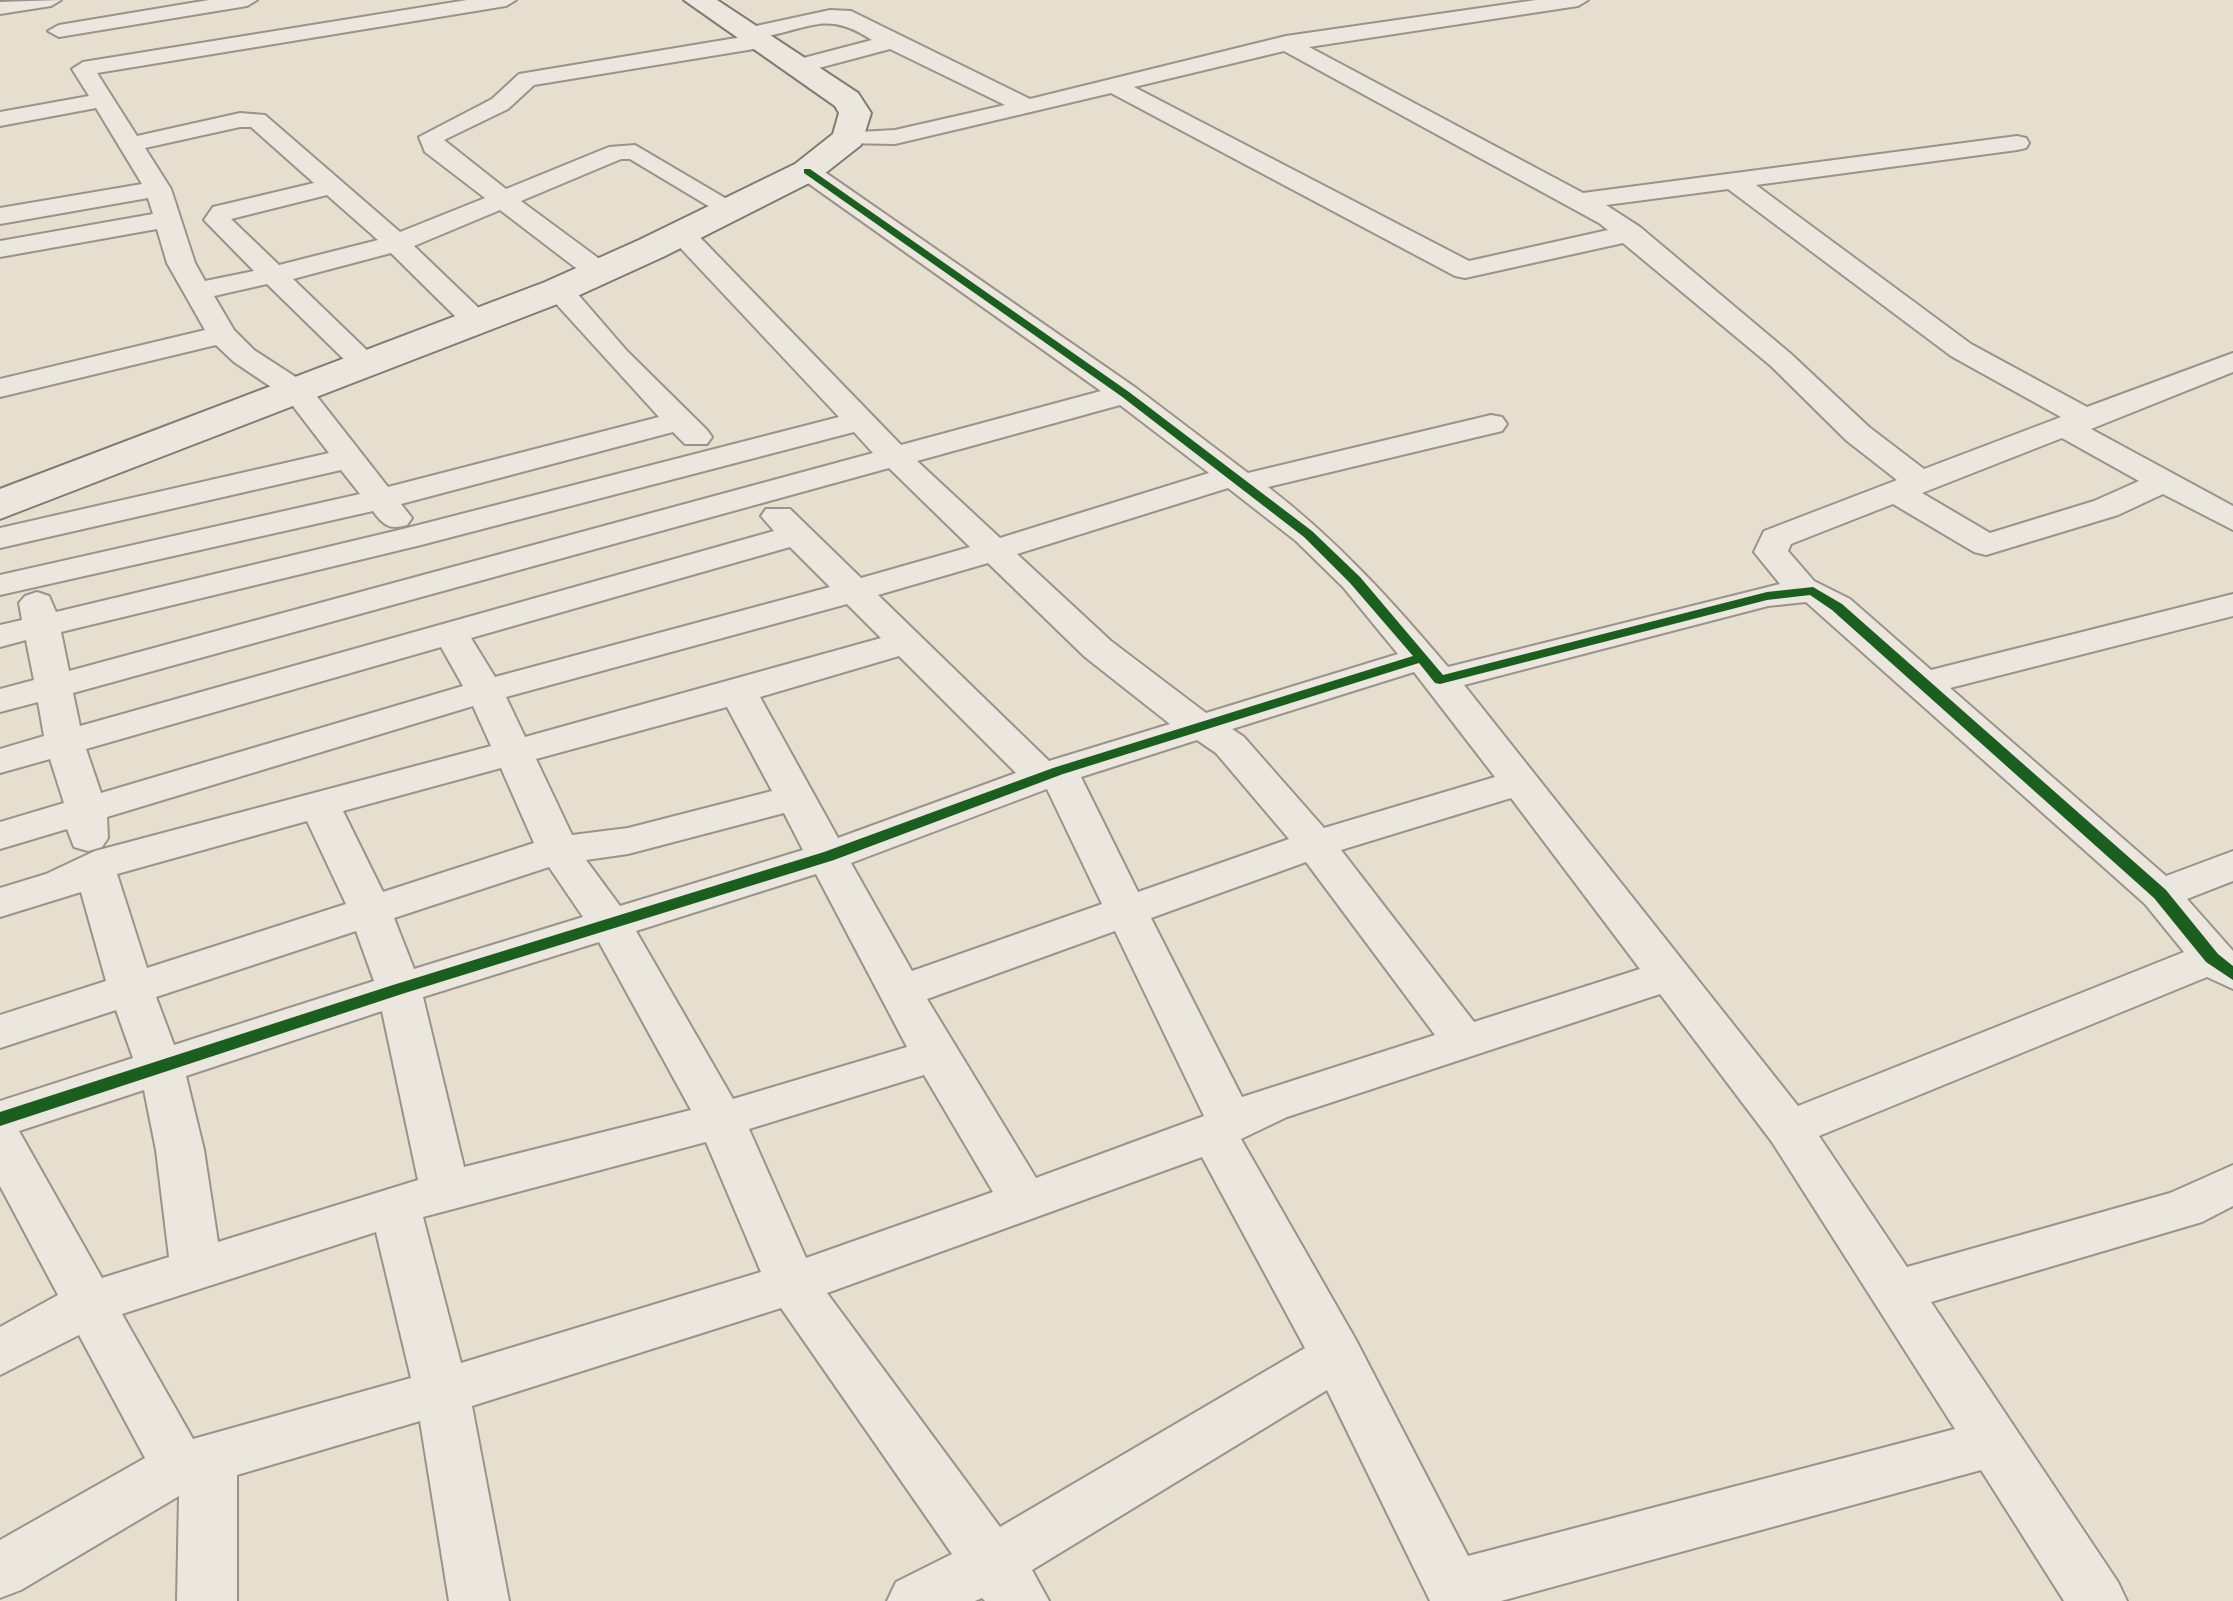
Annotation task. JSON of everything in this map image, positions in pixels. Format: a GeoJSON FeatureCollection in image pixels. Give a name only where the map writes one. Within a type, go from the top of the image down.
{"type":"FeatureCollection","features":[{"type":"Feature","properties":{"kind":"street"},"geometry":{"type":"LineString","coordinates":[[58,32],[247,0]]}},
{"type":"Feature","properties":{"kind":"street"},"geometry":{"type":"LineString","coordinates":[[83,70],[362,11],[506,0]]}},
{"type":"Feature","properties":{"kind":"street"},"geometry":{"type":"LineString","coordinates":[[702,0],[848,100],[855,114],[849,138]]}},
{"type":"Feature","properties":{"kind":"street"},"geometry":{"type":"LineString","coordinates":[[0,505],[559,290],[807,171],[849,138],[895,137],[1286,43],[1578,0]]}},
{"type":"Feature","properties":{"kind":"street"},"geometry":{"type":"LineString","coordinates":[[0,8],[46,1],[58,32],[110,108],[158,190],[181,262],[222,335],[244,356],[297,390],[409,538],[434,580],[558,850],[610,923],[721,1120],[792,1284],[1006,1582]]}},
{"type":"Feature","properties":{"kind":"street"},"geometry":{"type":"LineString","coordinates":[[599,272],[434,147],[432,137],[500,104],[527,79],[755,37],[838,15],[850,17],[1028,107]]}},
{"type":"Feature","properties":{"kind":"street"},"geometry":{"type":"LineString","coordinates":[[800,66],[893,41]]}},
{"type":"Feature","properties":{"kind":"street"},"geometry":{"type":"LineString","coordinates":[[1286,43],[1359,86],[1582,201],[1631,233],[1781,360],[1908,487],[1986,545],[2106,508],[2164,482]]}},
{"type":"Feature","properties":{"kind":"street"},"geometry":{"type":"LineString","coordinates":[[1113,85],[1465,270],[1631,233]]}},
{"type":"Feature","properties":{"kind":"street"},"geometry":{"type":"LineString","coordinates":[[0,119],[110,108]]}},
{"type":"Feature","properties":{"kind":"street"},"geometry":{"type":"LineString","coordinates":[[0,141],[110,108]]}},
{"type":"Feature","properties":{"kind":"street"},"geometry":{"type":"LineString","coordinates":[[132,144],[240,120],[257,120],[397,244],[477,322]]}},
{"type":"Feature","properties":{"kind":"street"},"geometry":{"type":"LineString","coordinates":[[1582,201],[2016,143]]}},
{"type":"Feature","properties":{"kind":"street"},"geometry":{"type":"LineString","coordinates":[[195,291],[397,244],[597,158],[627,152],[647,158],[730,208]]}},
{"type":"Feature","properties":{"kind":"street"},"geometry":{"type":"LineString","coordinates":[[807,171],[1125,394],[1240,480],[1333,557],[1431,669],[1667,976],[1790,1128],[2096,1601]]}},
{"type":"Feature","properties":{"kind":"street"},"geometry":{"type":"LineString","coordinates":[[1732,180],[1960,350],[2164,482],[2233,520]]}},
{"type":"Feature","properties":{"kind":"street"},"geometry":{"type":"LineString","coordinates":[[332,186],[237,208],[217,217],[219,224],[366,365]]}},
{"type":"Feature","properties":{"kind":"street"},"geometry":{"type":"LineString","coordinates":[[0,216],[158,190]]}},
{"type":"Feature","properties":{"kind":"street"},"geometry":{"type":"LineString","coordinates":[[0,250],[170,218]]}},
{"type":"Feature","properties":{"kind":"street"},"geometry":{"type":"LineString","coordinates":[[680,232],[859,421],[994,550],[1132,677],[1230,745],[1262,779],[1464,1042]]}},
{"type":"Feature","properties":{"kind":"street"},"geometry":{"type":"LineString","coordinates":[[559,290],[678,421],[718,456],[902,642],[1050,774],[1129,913],[1222,1128],[1456,1594],[1993,1443]]}},
{"type":"Feature","properties":{"kind":"street"},"geometry":{"type":"LineString","coordinates":[[0,388],[222,335]]}},
{"type":"Feature","properties":{"kind":"street"},"geometry":{"type":"LineString","coordinates":[[1790,1128],[2222,966],[2160,894],[1837,606],[1803,590],[1771,552],[1776,538],[2233,362]]}},
{"type":"Feature","properties":{"kind":"street"},"geometry":{"type":"LineString","coordinates":[[0,701],[1125,394]]}},
{"type":"Feature","properties":{"kind":"street"},"geometry":{"type":"LineString","coordinates":[[196,1268],[180,1150],[158,1066],[92,870],[87,811],[64,741],[43,626],[15,581],[382,499],[678,421]]}},
{"type":"Feature","properties":{"kind":"street"},"geometry":{"type":"LineString","coordinates":[[0,636],[409,538],[859,421]]}},
{"type":"Feature","properties":{"kind":"street"},"geometry":{"type":"LineString","coordinates":[[0,836],[485,691],[1240,480],[1490,424]]}},
{"type":"Feature","properties":{"kind":"street"},"geometry":{"type":"LineString","coordinates":[[0,538],[351,458]]}},
{"type":"Feature","properties":{"kind":"street"},"geometry":{"type":"LineString","coordinates":[[0,761],[795,535]]}},
{"type":"Feature","properties":{"kind":"street"},"geometry":{"type":"LineString","coordinates":[[0,1119],[399,989],[829,856],[1050,774],[1204,726],[1431,669],[1803,590]]}},
{"type":"Feature","properties":{"kind":"street"},"geometry":{"type":"LineString","coordinates":[[1924,683],[2233,605]]}},
{"type":"Feature","properties":{"kind":"street"},"geometry":{"type":"LineString","coordinates":[[0,903],[110,861],[738,692],[902,642]]}},
{"type":"Feature","properties":{"kind":"street"},"geometry":{"type":"LineString","coordinates":[[738,692],[934,1055],[1023,1199]]}},
{"type":"Feature","properties":{"kind":"street"},"geometry":{"type":"LineString","coordinates":[[900,992],[1313,845],[1519,783]]}},
{"type":"Feature","properties":{"kind":"street"},"geometry":{"type":"LineString","coordinates":[[0,1032],[558,850],[628,841],[794,798]]}},
{"type":"Feature","properties":{"kind":"street"},"geometry":{"type":"LineString","coordinates":[[320,806],[370,910],[399,989],[446,1191]]}},
{"type":"Feature","properties":{"kind":"street"},"geometry":{"type":"LineString","coordinates":[[2160,894],[2233,864]]}},
{"type":"Feature","properties":{"kind":"street"},"geometry":{"type":"LineString","coordinates":[[0,1571],[196,1462],[442,1392],[792,1284],[1464,1042],[1667,976]]}},
{"type":"Feature","properties":{"kind":"street"},"geometry":{"type":"LineString","coordinates":[[0,1353],[90,1303],[196,1268],[446,1191],[721,1120],[934,1055]]}},
{"type":"Feature","properties":{"kind":"street"},"geometry":{"type":"LineString","coordinates":[[6,1163],[90,1303],[207,1480],[207,1601]]}},
{"type":"Feature","properties":{"kind":"street"},"geometry":{"type":"LineString","coordinates":[[1894,1292],[2184,1208],[2230,1189]]}},
{"type":"Feature","properties":{"kind":"street"},"geometry":{"type":"LineString","coordinates":[[395,1207],[442,1392],[478,1601]]}},
{"type":"Feature","properties":{"kind":"street"},"geometry":{"type":"LineString","coordinates":[[917,1601],[1006,1582],[1338,1356]]}},
{"type":"Feature","properties":{"kind":"cycle path"},"geometry":{"type":"LineString","coordinates":[[807,171],[1125,394],[1308,534],[1355,580],[1440,680],[1767,596],[1813,591],[1837,607],[2160,894],[2212,958],[2233,974]]}},
{"type":"Feature","properties":{"kind":"cycle path"},"geometry":{"type":"LineString","coordinates":[[0,1119],[399,989],[829,856],[1058,771],[1422,658]]}}]}
